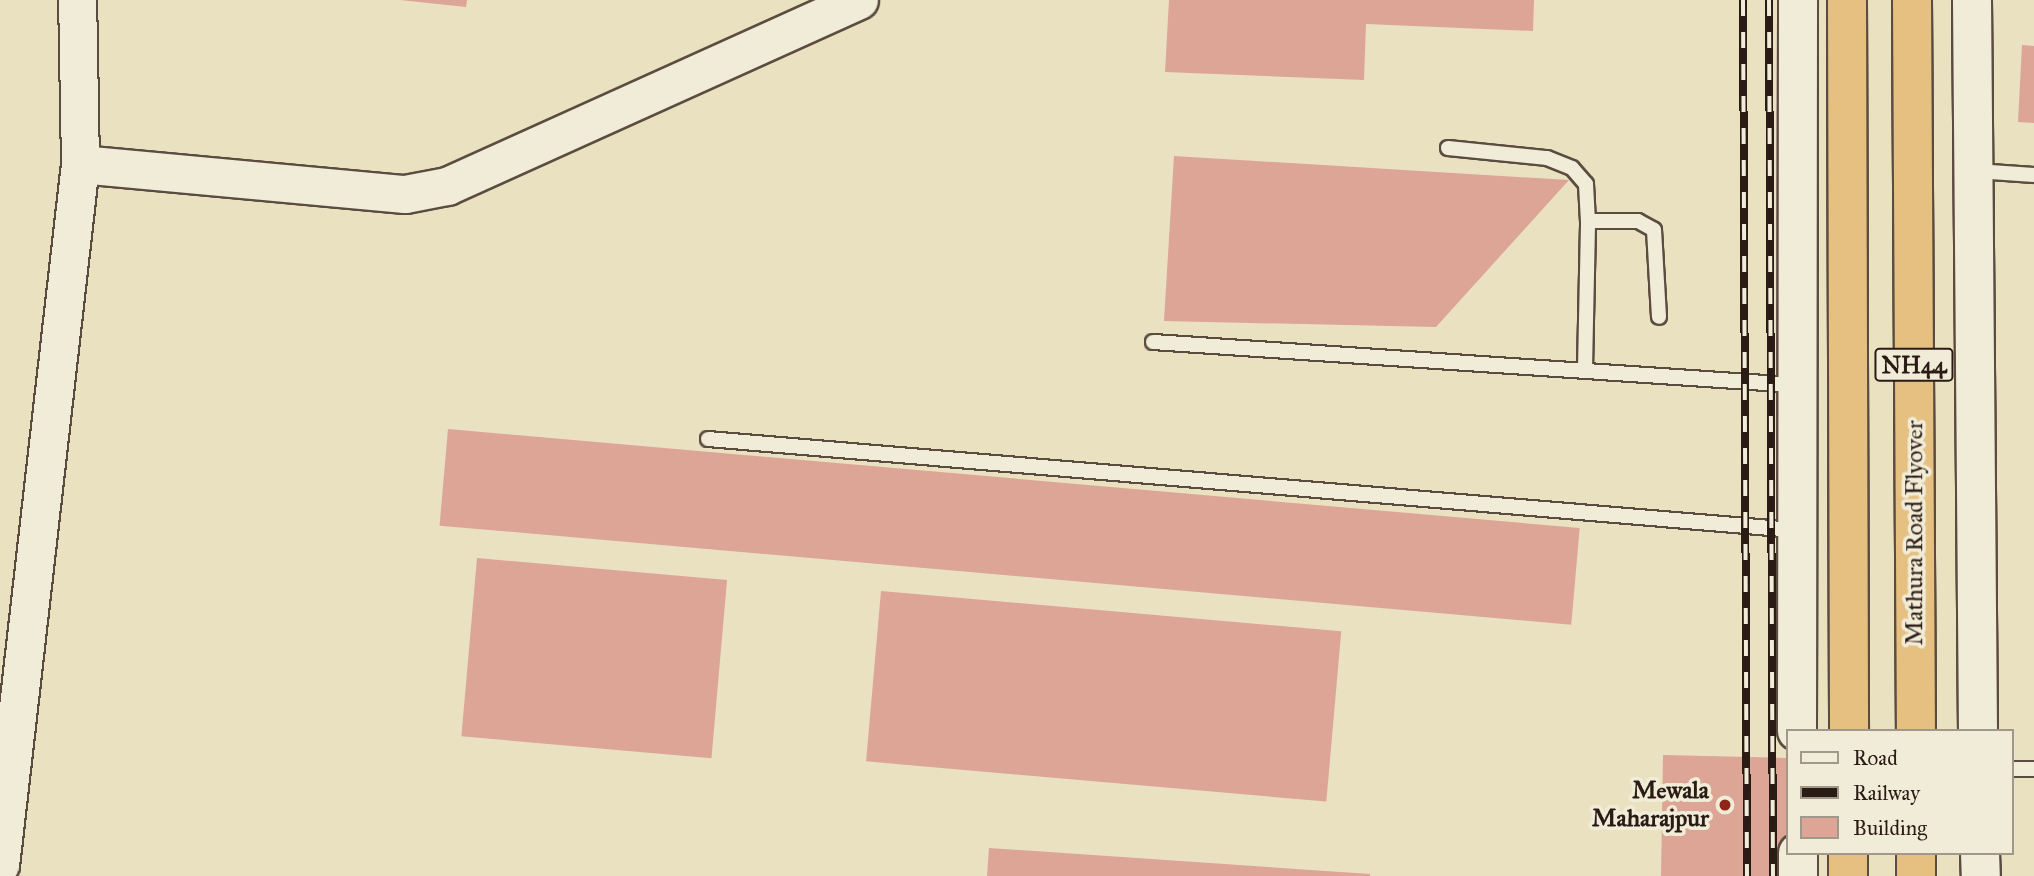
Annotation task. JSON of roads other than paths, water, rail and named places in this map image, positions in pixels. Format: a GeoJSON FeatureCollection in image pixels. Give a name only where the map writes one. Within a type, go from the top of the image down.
{"type":"FeatureCollection","features":[{"type":"Feature","properties":{"kind":"highway","name":"NH44"},"geometry":{"type":"LineString","coordinates":[[1847,0],[1849,729]]}},
{"type":"Feature","properties":{"kind":"highway","name":"Mathura Road Flyover"},"geometry":{"type":"LineString","coordinates":[[1912,0],[1916,729]]}},
{"type":"Feature","properties":{"kind":"highway"},"geometry":{"type":"LineString","coordinates":[[1848,855],[1848,876]]}},
{"type":"Feature","properties":{"kind":"highway"},"geometry":{"type":"LineString","coordinates":[[1916,855],[1916,876]]}},
{"type":"Feature","properties":{"kind":"main road"},"geometry":{"type":"LineString","coordinates":[[1797,729],[1801,386],[1798,0]]}},
{"type":"Feature","properties":{"kind":"main road"},"geometry":{"type":"LineString","coordinates":[[1972,0],[1978,729]]}},
{"type":"Feature","properties":{"kind":"main road"},"geometry":{"type":"LineString","coordinates":[[1798,855],[1798,876]]}},
{"type":"Feature","properties":{"kind":"main road"},"geometry":{"type":"LineString","coordinates":[[1980,855],[1981,876]]}},
{"type":"Feature","properties":{"kind":"street"},"geometry":{"type":"LineString","coordinates":[[0,865],[80,164],[77,0]]}},
{"type":"Feature","properties":{"kind":"street"},"geometry":{"type":"LineString","coordinates":[[80,164],[405,194],[447,186],[859,0]]}},
{"type":"Feature","properties":{"kind":"lane"},"geometry":{"type":"LineString","coordinates":[[1448,148],[1547,158],[1572,168],[1586,184],[1588,221],[1585,368]]}},
{"type":"Feature","properties":{"kind":"lane"},"geometry":{"type":"LineString","coordinates":[[1973,171],[2034,175]]}},
{"type":"Feature","properties":{"kind":"lane"},"geometry":{"type":"LineString","coordinates":[[1588,221],[1637,220],[1654,230],[1659,317]]}},
{"type":"Feature","properties":{"kind":"lane"},"geometry":{"type":"LineString","coordinates":[[1153,342],[1585,368],[1801,386]]}},
{"type":"Feature","properties":{"kind":"lane"},"geometry":{"type":"LineString","coordinates":[[708,439],[1799,531]]}},
{"type":"Feature","properties":{"kind":"lane"},"geometry":{"type":"LineString","coordinates":[[2013,769],[2034,769]]}},
{"type":"Feature","properties":{"kind":"railway"},"geometry":{"type":"LineString","coordinates":[[1743,0],[1747,876]]}},
{"type":"Feature","properties":{"kind":"railway"},"geometry":{"type":"LineString","coordinates":[[1769,0],[1773,876]]}},
{"type":"Feature","properties":{"kind":"place","name":"Mewala Maharajpur"},"geometry":{"type":"Point","coordinates":[1725,805]}}]}
